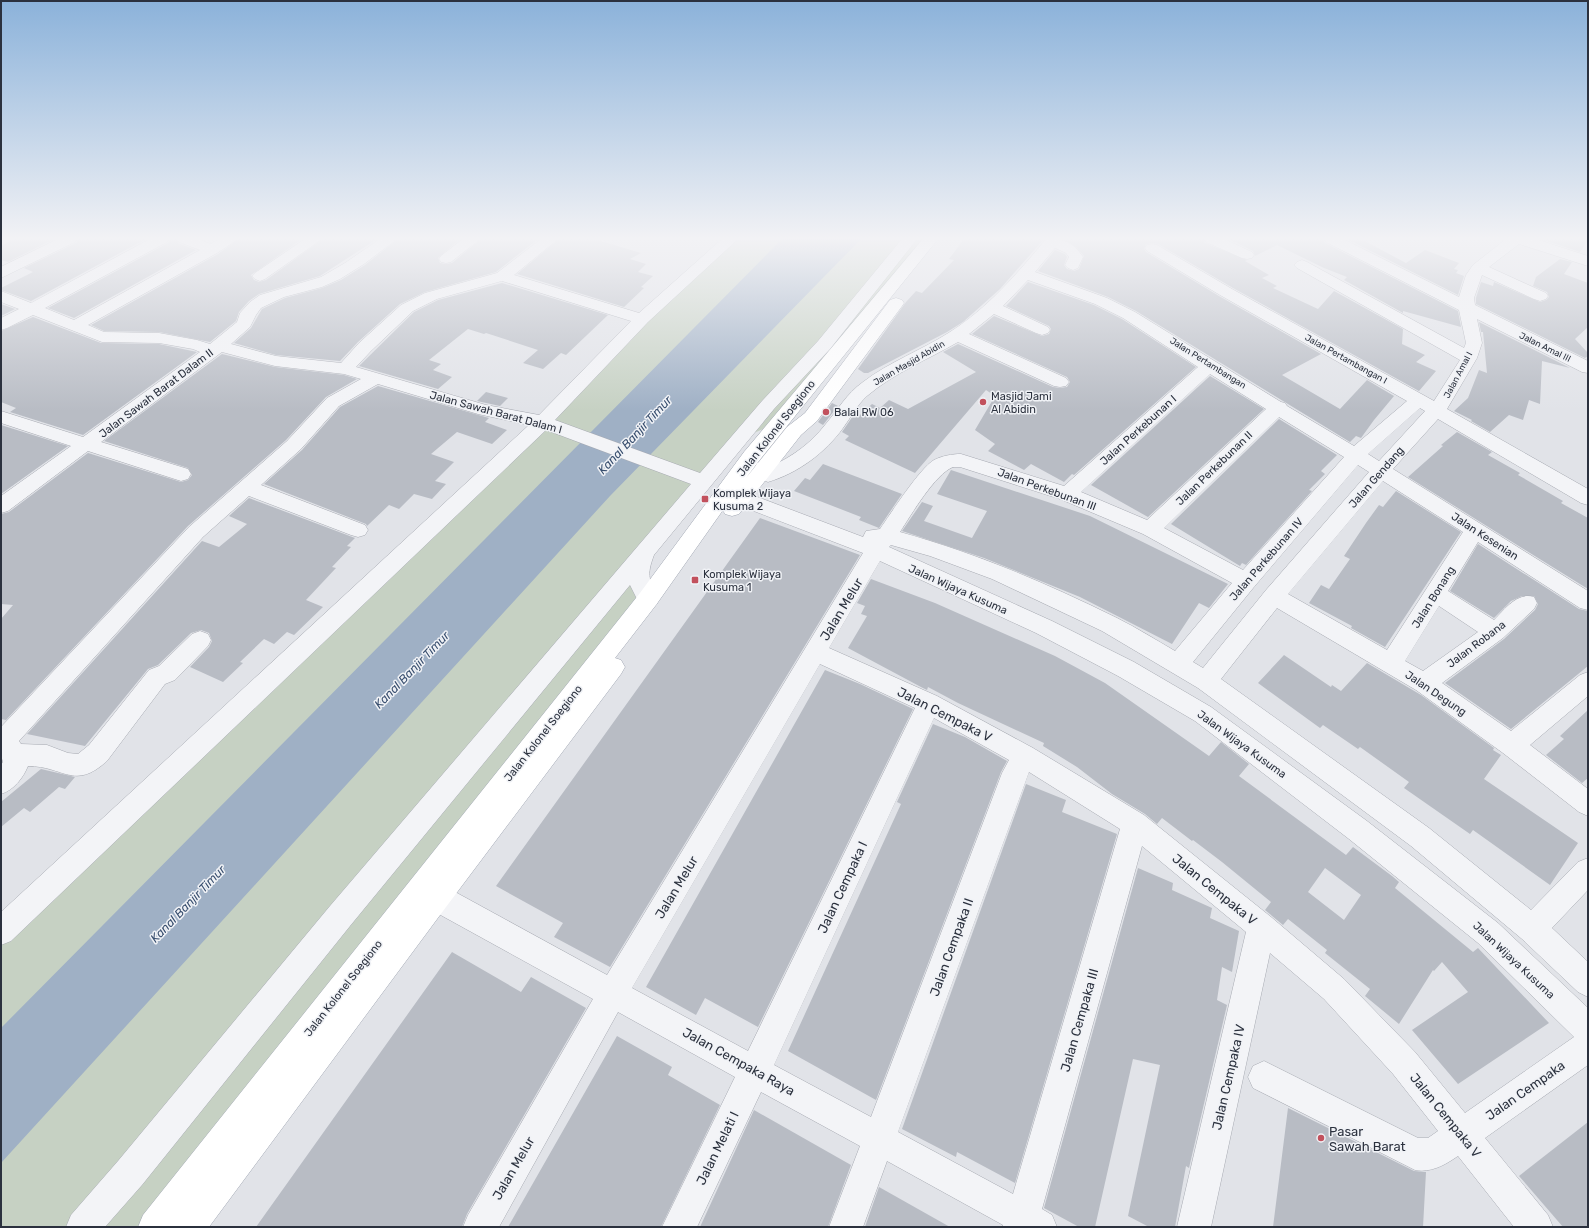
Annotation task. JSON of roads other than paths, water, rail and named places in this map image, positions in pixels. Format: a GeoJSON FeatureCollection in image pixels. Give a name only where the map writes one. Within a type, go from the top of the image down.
{"type":"FeatureCollection","features":[{"type":"Feature","properties":{"kind":"main road","name":"Jalan Kolonel Soegiono"},"geometry":{"type":"LineString","coordinates":[[155,1227],[648,600],[751,457],[884,296]]}},
{"type":"Feature","properties":{"kind":"main road","name":"Jalan Kolonel Soegiono"},"geometry":{"type":"LineString","coordinates":[[188,1227],[436,897],[576,717],[740,498],[794,431],[811,417],[900,296]]}},
{"type":"Feature","properties":{"kind":"street"},"geometry":{"type":"LineString","coordinates":[[2,296],[102,337],[159,338],[216,348],[244,324],[245,317],[251,310],[272,296]]}},
{"type":"Feature","properties":{"kind":"street"},"geometry":{"type":"LineString","coordinates":[[1,325],[57,296]]}},
{"type":"Feature","properties":{"kind":"street"},"geometry":{"type":"LineString","coordinates":[[75,326],[129,296]]}},
{"type":"Feature","properties":{"kind":"street"},"geometry":{"type":"LineString","coordinates":[[345,369],[365,347],[407,308],[430,296]]}},
{"type":"Feature","properties":{"kind":"street"},"geometry":{"type":"LineString","coordinates":[[568,296],[642,319]]}},
{"type":"Feature","properties":{"kind":"street"},"geometry":{"type":"LineString","coordinates":[[1,931],[552,426],[642,319],[668,296]]}},
{"type":"Feature","properties":{"kind":"street"},"geometry":{"type":"LineString","coordinates":[[83,1227],[140,1161],[340,916],[646,551],[697,479],[740,439],[768,405],[824,345],[864,296]]}},
{"type":"Feature","properties":{"kind":"street","name":"Jalan Masjid Abidin"},"geometry":{"type":"LineString","coordinates":[[764,468],[763,472],[768,475],[779,471],[802,457],[831,431],[859,393],[886,375],[957,335],[971,325],[1003,296]]}},
{"type":"Feature","properties":{"kind":"street","name":"Jalan Pertambangan"},"geometry":{"type":"LineString","coordinates":[[1088,296],[1129,315],[1209,366],[1381,470]]}},
{"type":"Feature","properties":{"kind":"street","name":"Jalan Pertambangan I"},"geometry":{"type":"LineString","coordinates":[[1234,296],[1436,410]]}},
{"type":"Feature","properties":{"kind":"street"},"geometry":{"type":"LineString","coordinates":[[1363,296],[1471,352]]}},
{"type":"Feature","properties":{"kind":"street","name":"Jalan Amal III"},"geometry":{"type":"LineString","coordinates":[[1444,296],[1588,368]]}},
{"type":"Feature","properties":{"kind":"street","name":"Jalan Amal I"},"geometry":{"type":"LineString","coordinates":[[1436,410],[1444,401],[1471,352],[1467,296]]}},
{"type":"Feature","properties":{"kind":"street"},"geometry":{"type":"LineString","coordinates":[[991,308],[1042,330]]}},
{"type":"Feature","properties":{"kind":"street"},"geometry":{"type":"LineString","coordinates":[[957,335],[1060,382]]}},
{"type":"Feature","properties":{"kind":"street","name":"Jalan Sawah Barat Dalam II"},"geometry":{"type":"LineString","coordinates":[[1,506],[216,348],[275,361],[345,369],[377,378]]}},
{"type":"Feature","properties":{"kind":"street","name":"Jalan Perkebunan I"},"geometry":{"type":"LineString","coordinates":[[1067,494],[1209,366]]}},
{"type":"Feature","properties":{"kind":"street"},"geometry":{"type":"LineString","coordinates":[[7,744],[79,658],[196,532],[248,488],[294,445],[333,402],[377,378]]}},
{"type":"Feature","properties":{"kind":"street","name":"Jalan Sawah Barat Dalam I"},"geometry":{"type":"LineString","coordinates":[[377,378],[484,410],[552,426],[697,479]]}},
{"type":"Feature","properties":{"kind":"street"},"geometry":{"type":"LineString","coordinates":[[1356,455],[1419,400]]}},
{"type":"Feature","properties":{"kind":"street","name":"Jalan Perkebunan II"},"geometry":{"type":"LineString","coordinates":[[1150,529],[1279,407]]}},
{"type":"Feature","properties":{"kind":"street"},"geometry":{"type":"LineString","coordinates":[[1436,410],[1588,498]]}},
{"type":"Feature","properties":{"kind":"street","name":"Jalan Gendang"},"geometry":{"type":"LineString","coordinates":[[1206,681],[1274,596],[1381,470],[1436,410]]}},
{"type":"Feature","properties":{"kind":"street"},"geometry":{"type":"LineString","coordinates":[[1,417],[181,474]]}},
{"type":"Feature","properties":{"kind":"street"},"geometry":{"type":"LineString","coordinates":[[740,439],[761,430],[784,417]]}},
{"type":"Feature","properties":{"kind":"street","name":"Jalan Perkebunan IV"},"geometry":{"type":"LineString","coordinates":[[1178,664],[1246,581],[1356,455]]}},
{"type":"Feature","properties":{"kind":"street","name":"Jalan Perkebunan III"},"geometry":{"type":"LineString","coordinates":[[882,543],[919,489],[932,473],[940,465],[951,461],[961,460],[1067,494],[1150,529],[1246,581]]}},
{"type":"Feature","properties":{"kind":"street","name":"Jalan Kesenian"},"geometry":{"type":"LineString","coordinates":[[1381,470],[1588,602]]}},
{"type":"Feature","properties":{"kind":"street"},"geometry":{"type":"LineString","coordinates":[[248,488],[358,530]]}},
{"type":"Feature","properties":{"kind":"street","name":"Jalan Wijaya Kusuma"},"geometry":{"type":"LineString","coordinates":[[740,498],[844,537],[936,550],[999,573],[1110,625],[1206,681],[1420,837],[1532,929],[1588,982]]}},
{"type":"Feature","properties":{"kind":"street","name":"Jalan Bonang"},"geometry":{"type":"LineString","coordinates":[[1391,664],[1474,530]]}},
{"type":"Feature","properties":{"kind":"street","name":"Jalan Wijaya Kusuma"},"geometry":{"type":"LineString","coordinates":[[882,543],[1126,669],[1203,714],[1351,826],[1488,933],[1586,1028]]}},
{"type":"Feature","properties":{"kind":"street","name":"Jalan Melur"},"geometry":{"type":"LineString","coordinates":[[480,1227],[614,992],[815,652],[882,543]]}},
{"type":"Feature","properties":{"kind":"street"},"geometry":{"type":"LineString","coordinates":[[646,551],[638,569],[638,582],[648,600]]}},
{"type":"Feature","properties":{"kind":"street"},"geometry":{"type":"LineString","coordinates":[[1435,593],[1495,632]]}},
{"type":"Feature","properties":{"kind":"street","name":"Jalan Degung"},"geometry":{"type":"LineString","coordinates":[[1274,596],[1424,683],[1512,745],[1588,804]]}},
{"type":"Feature","properties":{"kind":"street","name":"Jalan Robana"},"geometry":{"type":"LineString","coordinates":[[1424,683],[1495,632],[1526,603]]}},
{"type":"Feature","properties":{"kind":"street"},"geometry":{"type":"LineString","coordinates":[[7,744],[75,766],[89,763],[157,677],[167,673],[200,640]]}},
{"type":"Feature","properties":{"kind":"street","name":"Jalan Cempaka V"},"geometry":{"type":"LineString","coordinates":[[815,652],[929,703],[1024,756],[1135,824],[1334,988],[1404,1063],[1536,1227]]}},
{"type":"Feature","properties":{"kind":"street"},"geometry":{"type":"LineString","coordinates":[[1512,745],[1588,682]]}},
{"type":"Feature","properties":{"kind":"street","name":"Jalan Cempaka I"},"geometry":{"type":"LineString","coordinates":[[755,1070],[929,703]]}},
{"type":"Feature","properties":{"kind":"street"},"geometry":{"type":"LineString","coordinates":[[1,783],[16,766],[7,744]]}},
{"type":"Feature","properties":{"kind":"street","name":"Jalan Cempaka II"},"geometry":{"type":"LineString","coordinates":[[846,1227],[1015,773],[1024,756]]}},
{"type":"Feature","properties":{"kind":"street","name":"Jalan Cempaka III"},"geometry":{"type":"LineString","coordinates":[[1028,1224],[1135,824]]}},
{"type":"Feature","properties":{"kind":"street"},"geometry":{"type":"LineString","coordinates":[[1532,929],[1588,871]]}},
{"type":"Feature","properties":{"kind":"street","name":"Jalan Cempaka Raya"},"geometry":{"type":"LineString","coordinates":[[436,897],[614,992],[879,1139],[1028,1224]]}},
{"type":"Feature","properties":{"kind":"street","name":"Jalan Cempaka IV"},"geometry":{"type":"LineString","coordinates":[[1194,1227],[1261,927]]}},
{"type":"Feature","properties":{"kind":"street","name":"Jalan Cempaka"},"geometry":{"type":"LineString","coordinates":[[1264,1077],[1415,1154],[1425,1156],[1431,1155],[1581,1051],[1586,1028]]}},
{"type":"Feature","properties":{"kind":"street","name":"Jalan Melati I"},"geometry":{"type":"LineString","coordinates":[[679,1227],[755,1070]]}},
{"type":"Feature","properties":{"kind":"water","name":"Kanal Banjir Timur"},"geometry":{"type":"Polygon","coordinates":[[[725,296],[805,296],[610,496],[1,1163],[1,1028],[725,296]]]}},
{"type":"Feature","properties":{"kind":"place","name":"Masjid Jami Al Abidin"},"geometry":{"type":"Point","coordinates":[983,402]}},
{"type":"Feature","properties":{"kind":"place","name":"Balai RW 06"},"geometry":{"type":"Point","coordinates":[826,412]}},
{"type":"Feature","properties":{"kind":"place","name":"Komplek Wijaya Kusuma 2"},"geometry":{"type":"Point","coordinates":[705,499]}},
{"type":"Feature","properties":{"kind":"place","name":"Komplek Wijaya Kusuma 1"},"geometry":{"type":"Point","coordinates":[695,580]}},
{"type":"Feature","properties":{"kind":"place","name":"Pasar Sawah Barat"},"geometry":{"type":"Point","coordinates":[1321,1138]}}]}
